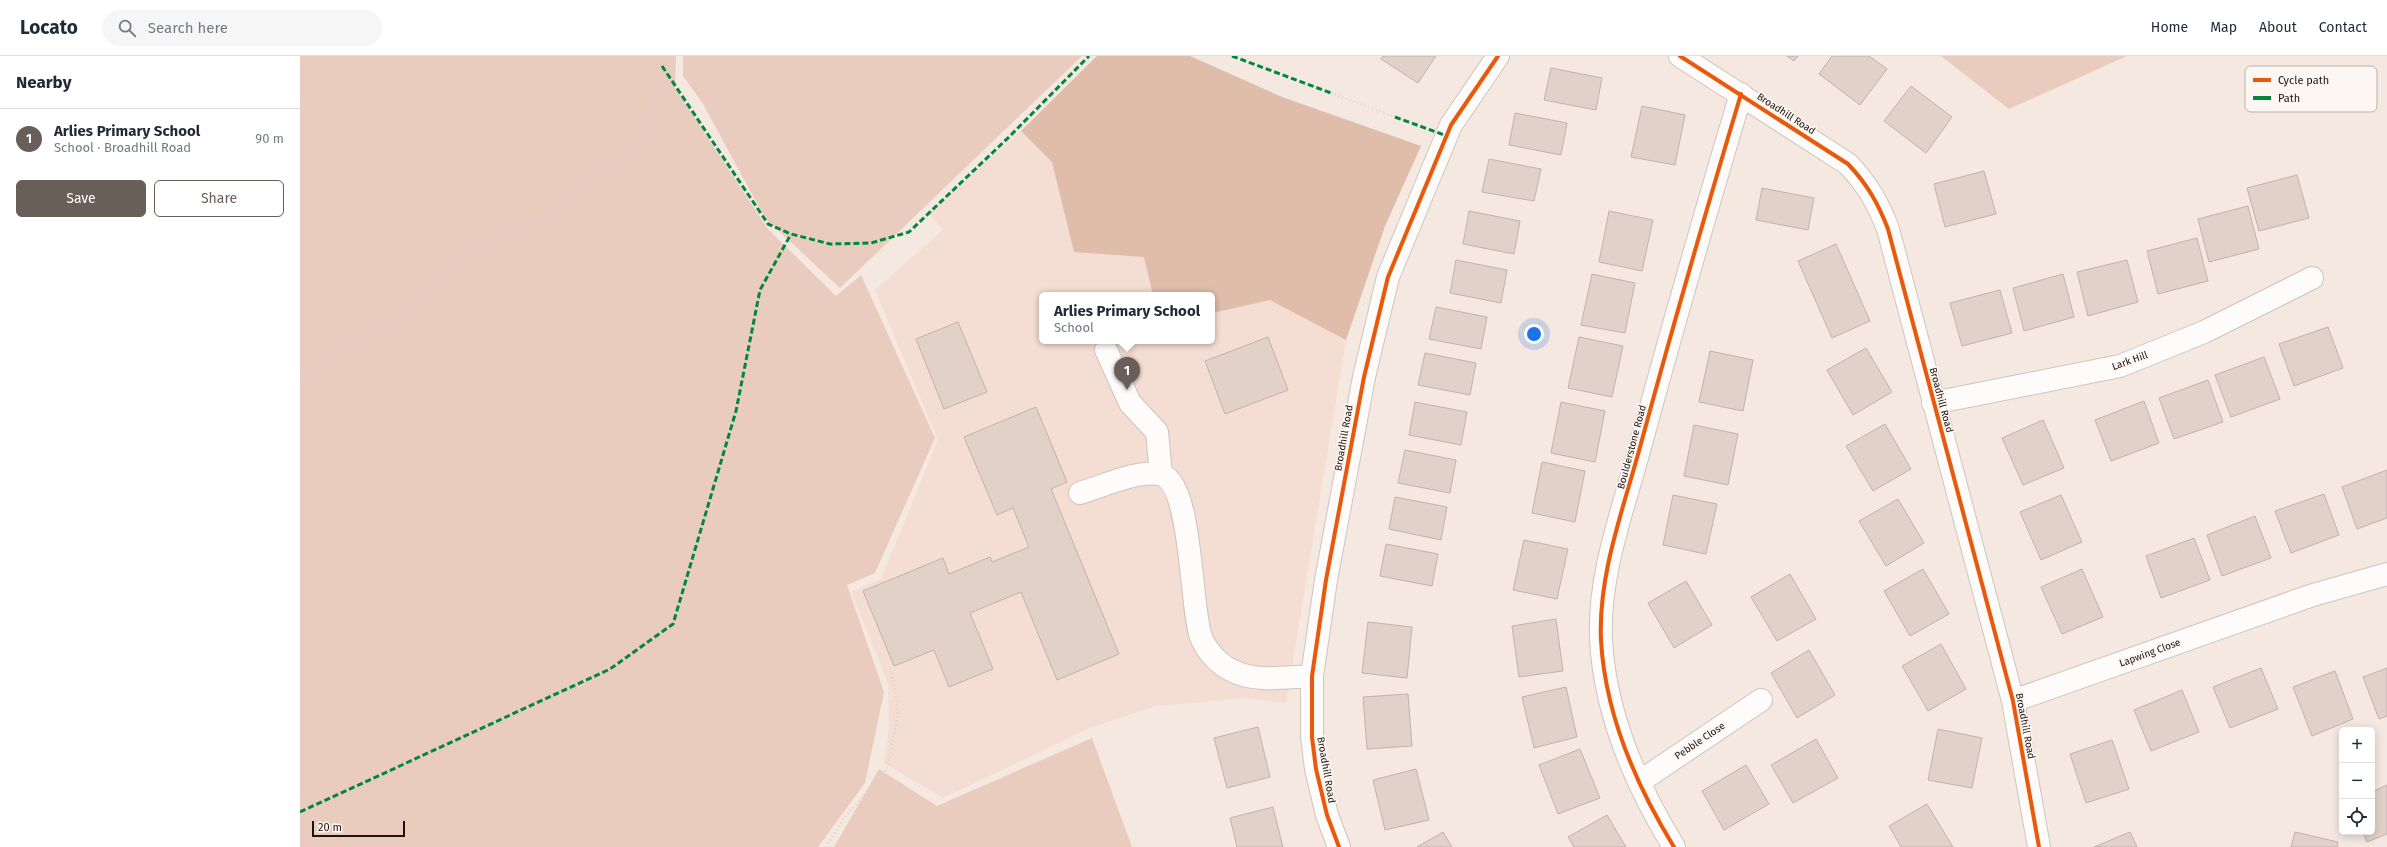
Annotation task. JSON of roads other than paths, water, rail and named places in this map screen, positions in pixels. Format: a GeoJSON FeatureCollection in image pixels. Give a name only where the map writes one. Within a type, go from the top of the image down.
{"type":"FeatureCollection","features":[{"type":"Feature","properties":{"kind":"street","name":"Broadhill Road"},"geometry":{"type":"LineString","coordinates":[[1339,847],[1327,814],[1316,769],[1312,737],[1312,676],[1326,580],[1364,377],[1388,277],[1451,125],[1498,56]]}},
{"type":"Feature","properties":{"kind":"street","name":"Broadhill Road"},"geometry":{"type":"LineString","coordinates":[[1680,56],[1848,164],[1864,181],[1878,201],[1888,228],[2013,701],[2039,847]]}},
{"type":"Feature","properties":{"kind":"street","name":"Boulderstone Road"},"geometry":{"type":"LineString","coordinates":[[1674,847],[1651,809],[1614,716],[1605,677],[1601,605],[1608,565],[1670,336],[1741,94]]}},
{"type":"Feature","properties":{"kind":"street","name":"Lark Hill"},"geometry":{"type":"LineString","coordinates":[[1934,403],[2120,366],[2204,332],[2312,278]]}},
{"type":"Feature","properties":{"kind":"street"},"geometry":{"type":"LineString","coordinates":[[1106,350],[1130,403],[1157,432],[1161,474]]}},
{"type":"Feature","properties":{"kind":"street"},"geometry":{"type":"LineString","coordinates":[[1080,493],[1142,474],[1161,474],[1172,482],[1183,505],[1192,588],[1201,636],[1211,655],[1230,670],[1262,679],[1312,676]]}},
{"type":"Feature","properties":{"kind":"street","name":"Lapwing Close"},"geometry":{"type":"LineString","coordinates":[[2013,701],[2287,604],[2387,574]]}},
{"type":"Feature","properties":{"kind":"street","name":"Pebble Close"},"geometry":{"type":"LineString","coordinates":[[1639,782],[1761,700]]}},
{"type":"Feature","properties":{"kind":"place","name":"Arlies Primary School"},"geometry":{"type":"Point","coordinates":[1127,390]}}]}
